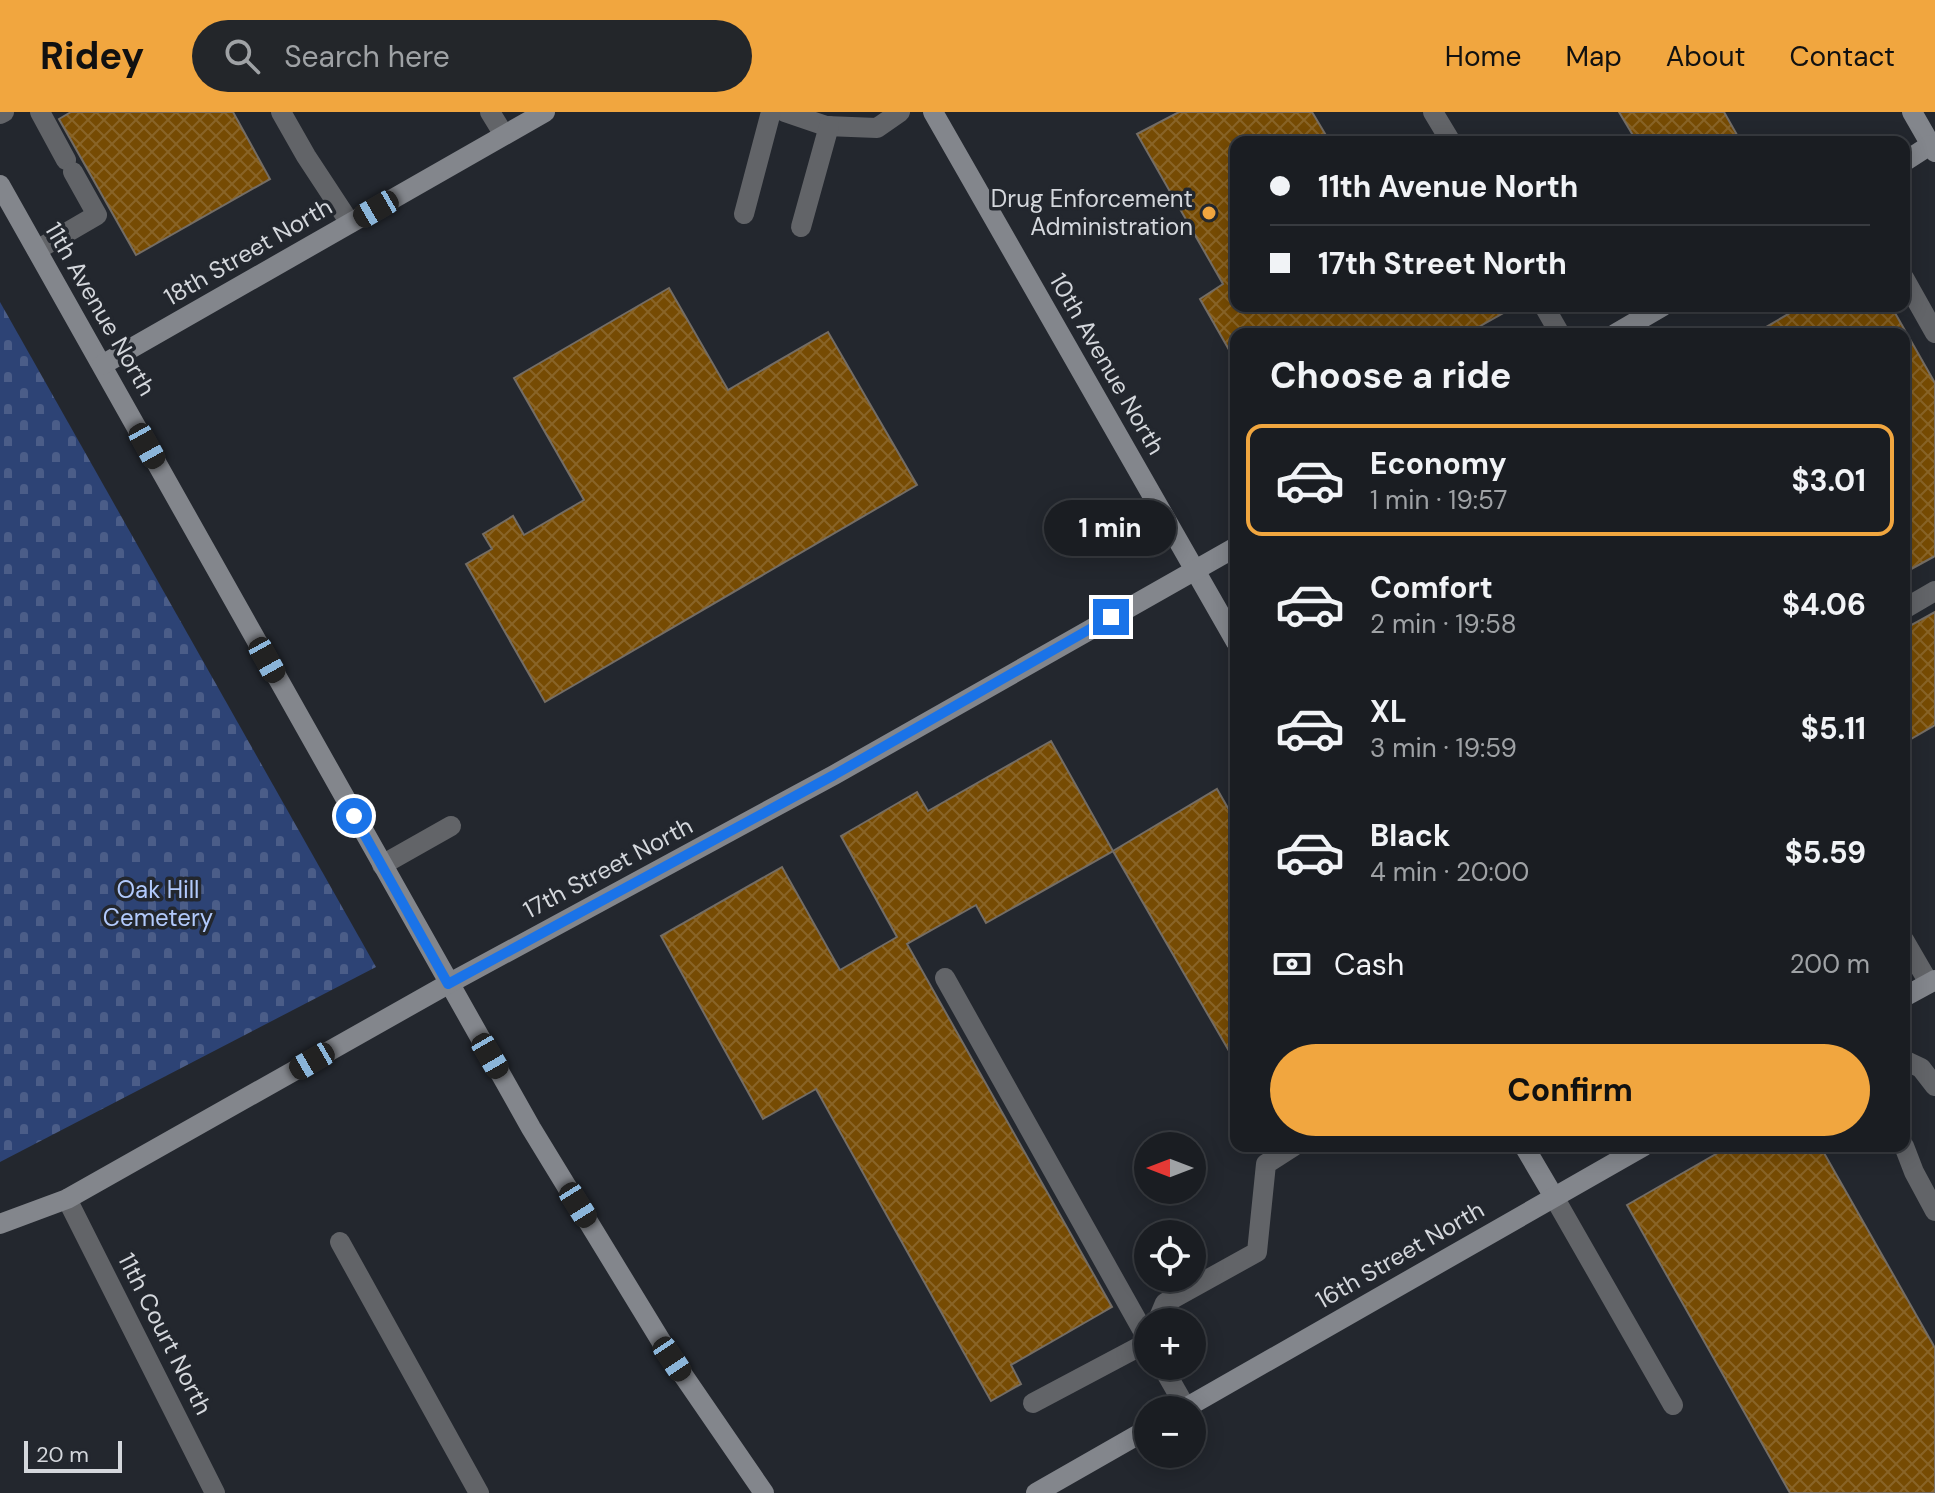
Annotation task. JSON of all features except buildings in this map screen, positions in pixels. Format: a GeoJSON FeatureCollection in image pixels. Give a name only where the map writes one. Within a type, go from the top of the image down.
{"type":"FeatureCollection","features":[{"type":"Feature","properties":{"kind":"street"},"geometry":{"type":"LineString","coordinates":[[37,250],[97,215],[40,112]]}},
{"type":"Feature","properties":{"kind":"street"},"geometry":{"type":"LineString","coordinates":[[281,112],[350,223]]}},
{"type":"Feature","properties":{"kind":"street"},"geometry":{"type":"LineString","coordinates":[[490,112],[504,135]]}},
{"type":"Feature","properties":{"kind":"street","name":"18th Street North"},"geometry":{"type":"LineString","coordinates":[[102,365],[545,112]]}},
{"type":"Feature","properties":{"kind":"street"},"geometry":{"type":"LineString","coordinates":[[744,214],[771,112]]}},
{"type":"Feature","properties":{"kind":"street"},"geometry":{"type":"LineString","coordinates":[[785,112],[829,126],[877,128],[900,112]]}},
{"type":"Feature","properties":{"kind":"street","name":"10th Avenue North"},"geometry":{"type":"LineString","coordinates":[[933,112],[1230,631]]}},
{"type":"Feature","properties":{"kind":"street"},"geometry":{"type":"LineString","coordinates":[[1433,112],[1447,136]]}},
{"type":"Feature","properties":{"kind":"street"},"geometry":{"type":"LineString","coordinates":[[1910,159],[1933,149],[1912,112]]}},
{"type":"Feature","properties":{"kind":"street"},"geometry":{"type":"LineString","coordinates":[[801,227],[829,126]]}},
{"type":"Feature","properties":{"kind":"street","name":"11th Avenue North"},"geometry":{"type":"LineString","coordinates":[[0,185],[531,1128],[672,1359],[764,1493]]}},
{"type":"Feature","properties":{"kind":"street"},"geometry":{"type":"LineString","coordinates":[[1910,289],[1935,333]]}},
{"type":"Feature","properties":{"kind":"street"},"geometry":{"type":"LineString","coordinates":[[1630,328],[1654,312]]}},
{"type":"Feature","properties":{"kind":"street","name":"17th Street North"},"geometry":{"type":"LineString","coordinates":[[0,1224],[67,1199],[448,984],[834,775],[1230,550]]}},
{"type":"Feature","properties":{"kind":"street"},"geometry":{"type":"LineString","coordinates":[[1910,606],[1935,591]]}},
{"type":"Feature","properties":{"kind":"street"},"geometry":{"type":"LineString","coordinates":[[382,865],[451,826]]}},
{"type":"Feature","properties":{"kind":"street"},"geometry":{"type":"LineString","coordinates":[[1910,949],[1932,981],[1910,994]]}},
{"type":"Feature","properties":{"kind":"street"},"geometry":{"type":"LineString","coordinates":[[945,978],[1134,1316]]}},
{"type":"Feature","properties":{"kind":"street"},"geometry":{"type":"LineString","coordinates":[[1910,1063],[1921,1068],[1935,1086]]}},
{"type":"Feature","properties":{"kind":"street"},"geometry":{"type":"LineString","coordinates":[[1163,1308],[1165,1303],[1257,1252],[1266,1164],[1285,1152]]}},
{"type":"Feature","properties":{"kind":"street"},"geometry":{"type":"LineString","coordinates":[[1528,1152],[1673,1405]]}},
{"type":"Feature","properties":{"kind":"street","name":"16th Street North"},"geometry":{"type":"LineString","coordinates":[[1206,1396],[1633,1152]]}},
{"type":"Feature","properties":{"kind":"street"},"geometry":{"type":"LineString","coordinates":[[1906,1152],[1935,1211]]}},
{"type":"Feature","properties":{"kind":"street","name":"11th Court North"},"geometry":{"type":"LineString","coordinates":[[67,1199],[215,1493]]}},
{"type":"Feature","properties":{"kind":"street"},"geometry":{"type":"LineString","coordinates":[[340,1242],[479,1493]]}},
{"type":"Feature","properties":{"kind":"street"},"geometry":{"type":"LineString","coordinates":[[1033,1403],[1134,1349]]}},
{"type":"Feature","properties":{"kind":"street"},"geometry":{"type":"LineString","coordinates":[[1036,1493],[1134,1437]]}},
{"type":"Feature","properties":{"kind":"green space","name":"Oak Hill Cemetery"},"geometry":{"type":"Polygon","coordinates":[[[0,302],[376,967],[0,1162],[0,302]]]}},
{"type":"Feature","properties":{"kind":"place","name":"Drug Enforcement Administration"},"geometry":{"type":"Point","coordinates":[1209,213]}},
{"type":"Feature","properties":{"kind":"route"},"geometry":{"type":"LineString","coordinates":[[354,816],[448,984],[834,775],[1111,617]]}}]}
